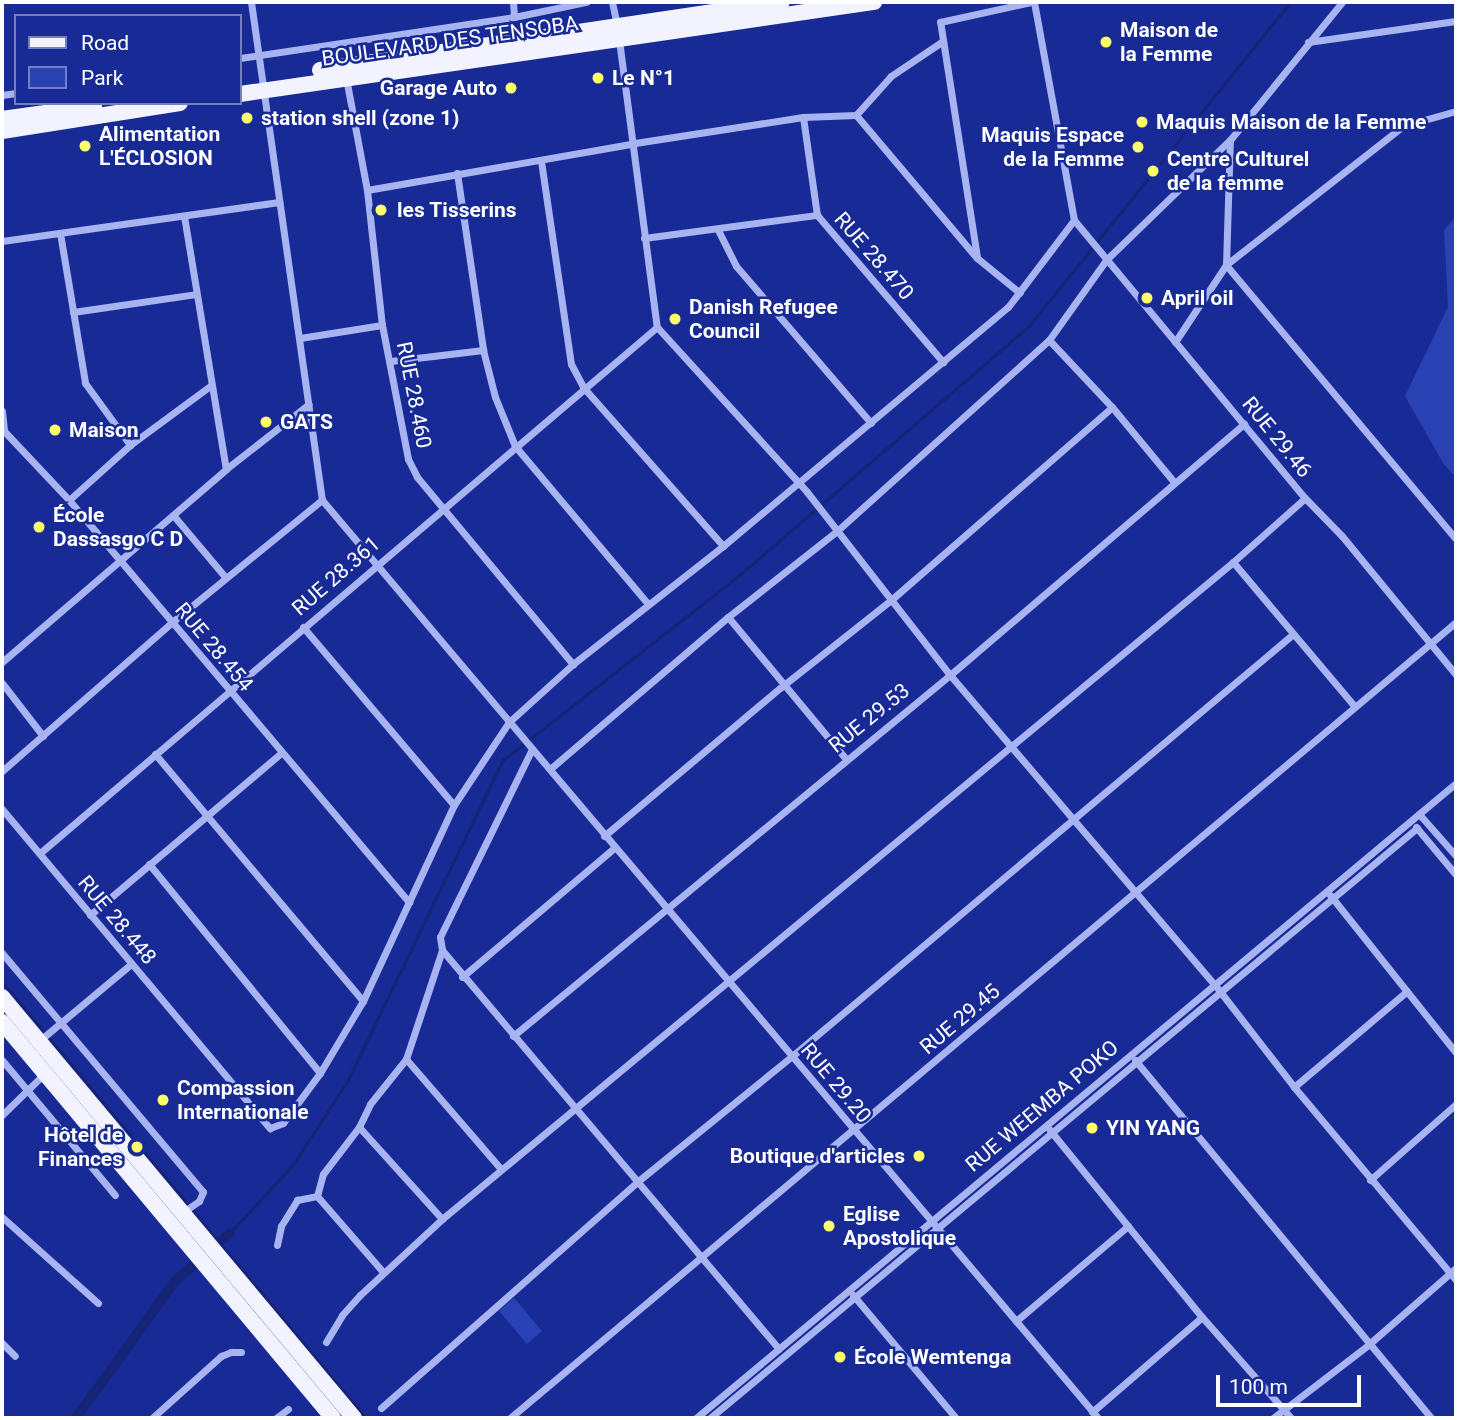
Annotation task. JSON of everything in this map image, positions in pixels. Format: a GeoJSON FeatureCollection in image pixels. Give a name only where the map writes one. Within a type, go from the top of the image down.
{"type":"FeatureCollection","features":[{"type":"Feature","properties":{"kind":"main road","name":"BOULEVARD DES TENSOBA"},"geometry":{"type":"LineString","coordinates":[[242,84],[263,85],[346,77],[782,2]]}},
{"type":"Feature","properties":{"kind":"main road","name":"BOULEVARD DES TENSOBA"},"geometry":{"type":"LineString","coordinates":[[242,93],[263,85],[618,31],[874,2]]}},
{"type":"Feature","properties":{"kind":"main road"},"geometry":{"type":"LineString","coordinates":[[2,119],[97,105]]}},
{"type":"Feature","properties":{"kind":"main road"},"geometry":{"type":"LineString","coordinates":[[2,131],[167,105]]}},
{"type":"Feature","properties":{"kind":"main road"},"geometry":{"type":"LineString","coordinates":[[2,997],[39,1041],[50,1067],[191,1234],[333,1418]]}},
{"type":"Feature","properties":{"kind":"main road"},"geometry":{"type":"LineString","coordinates":[[2,1022],[50,1067],[183,1213],[191,1234]]}},
{"type":"Feature","properties":{"kind":"main road"},"geometry":{"type":"LineString","coordinates":[[217,1267],[354,1418]]}},
{"type":"Feature","properties":{"kind":"street"},"geometry":{"type":"LineString","coordinates":[[251,2],[322,499],[531,748],[440,937],[442,950],[407,1059],[370,1104],[359,1127],[323,1174],[317,1196]]}},
{"type":"Feature","properties":{"kind":"street"},"geometry":{"type":"LineString","coordinates":[[513,2],[514,17]]}},
{"type":"Feature","properties":{"kind":"street"},"geometry":{"type":"LineString","coordinates":[[242,58],[514,17],[586,2]]}},
{"type":"Feature","properties":{"kind":"street"},"geometry":{"type":"LineString","coordinates":[[612,2],[635,142],[644,238],[657,327],[807,492],[950,676],[1215,985],[1370,1180],[1453,1270],[1456,1280]]}},
{"type":"Feature","properties":{"kind":"street"},"geometry":{"type":"LineString","coordinates":[[149,864],[320,1073],[363,1001],[454,805],[509,722],[573,664],[723,546],[943,362],[1020,293],[1074,220],[1033,2],[942,21],[977,258]]}},
{"type":"Feature","properties":{"kind":"street"},"geometry":{"type":"LineString","coordinates":[[550,769],[836,527],[1049,340],[1106,260],[1230,140],[1342,2]]}},
{"type":"Feature","properties":{"kind":"street"},"geometry":{"type":"LineString","coordinates":[[1307,42],[1456,21]]}},
{"type":"Feature","properties":{"kind":"street"},"geometry":{"type":"LineString","coordinates":[[367,190],[541,161],[635,142],[803,117],[856,115],[891,76],[943,41]]}},
{"type":"Feature","properties":{"kind":"street","name":"RUE 28.460"},"geometry":{"type":"LineString","coordinates":[[346,77],[367,190],[382,325],[408,459],[417,477],[573,664]]}},
{"type":"Feature","properties":{"kind":"street"},"geometry":{"type":"LineString","coordinates":[[1175,342],[1226,265],[1403,126],[1456,111]]}},
{"type":"Feature","properties":{"kind":"street"},"geometry":{"type":"LineString","coordinates":[[856,115],[977,258],[1020,293]]}},
{"type":"Feature","properties":{"kind":"street","name":"RUE 28.470"},"geometry":{"type":"LineString","coordinates":[[803,117],[817,215],[943,362]]}},
{"type":"Feature","properties":{"kind":"street"},"geometry":{"type":"LineString","coordinates":[[1230,140],[1226,265],[1456,538]]}},
{"type":"Feature","properties":{"kind":"street"},"geometry":{"type":"LineString","coordinates":[[541,161],[571,364],[583,387],[723,546]]}},
{"type":"Feature","properties":{"kind":"street"},"geometry":{"type":"LineString","coordinates":[[457,173],[483,350],[495,397],[514,446],[648,604]]}},
{"type":"Feature","properties":{"kind":"street"},"geometry":{"type":"LineString","coordinates":[[2,241],[279,202]]}},
{"type":"Feature","properties":{"kind":"street"},"geometry":{"type":"LineString","coordinates":[[644,238],[817,215]]}},
{"type":"Feature","properties":{"kind":"street"},"geometry":{"type":"LineString","coordinates":[[184,216],[226,469]]}},
{"type":"Feature","properties":{"kind":"street","name":"RUE 29.46"},"geometry":{"type":"LineString","coordinates":[[1074,220],[1456,675]]}},
{"type":"Feature","properties":{"kind":"street"},"geometry":{"type":"LineString","coordinates":[[718,230],[737,266],[871,423]]}},
{"type":"Feature","properties":{"kind":"street"},"geometry":{"type":"LineString","coordinates":[[60,233],[85,383],[130,445]]}},
{"type":"Feature","properties":{"kind":"street"},"geometry":{"type":"LineString","coordinates":[[73,312],[196,294]]}},
{"type":"Feature","properties":{"kind":"street"},"geometry":{"type":"LineString","coordinates":[[300,338],[382,325]]}},
{"type":"Feature","properties":{"kind":"street","name":"RUE 28.361"},"geometry":{"type":"LineString","coordinates":[[40,853],[583,387],[657,327]]}},
{"type":"Feature","properties":{"kind":"street"},"geometry":{"type":"LineString","coordinates":[[1049,340],[1112,407],[1174,482]]}},
{"type":"Feature","properties":{"kind":"street"},"geometry":{"type":"LineString","coordinates":[[391,361],[483,350]]}},
{"type":"Feature","properties":{"kind":"street"},"geometry":{"type":"LineString","coordinates":[[69,500],[130,445],[211,386]]}},
{"type":"Feature","properties":{"kind":"street"},"geometry":{"type":"LineString","coordinates":[[2,662],[226,469],[309,404]]}},
{"type":"Feature","properties":{"kind":"street"},"geometry":{"type":"LineString","coordinates":[[604,836],[784,685],[891,600],[1112,407]]}},
{"type":"Feature","properties":{"kind":"street","name":"RUE 28.454"},"geometry":{"type":"LineString","coordinates":[[2,411],[3,432],[69,500],[409,902]]}},
{"type":"Feature","properties":{"kind":"street","name":"RUE 29.53"},"geometry":{"type":"LineString","coordinates":[[513,1036],[950,676],[1244,424]]}},
{"type":"Feature","properties":{"kind":"street"},"geometry":{"type":"LineString","coordinates":[[326,1342],[342,1315],[383,1272],[442,1219],[1233,562],[1305,498]]}},
{"type":"Feature","properties":{"kind":"street"},"geometry":{"type":"LineString","coordinates":[[2,771],[171,623],[322,499]]}},
{"type":"Feature","properties":{"kind":"street"},"geometry":{"type":"LineString","coordinates":[[173,515],[226,578]]}},
{"type":"Feature","properties":{"kind":"street"},"geometry":{"type":"LineString","coordinates":[[1233,562],[1355,707]]}},
{"type":"Feature","properties":{"kind":"street"},"geometry":{"type":"LineString","coordinates":[[728,617],[846,759]]}},
{"type":"Feature","properties":{"kind":"street","name":"RUE 29.45"},"geometry":{"type":"LineString","coordinates":[[510,1418],[1456,622]]}},
{"type":"Feature","properties":{"kind":"street"},"geometry":{"type":"LineString","coordinates":[[303,627],[454,805]]}},
{"type":"Feature","properties":{"kind":"street"},"geometry":{"type":"LineString","coordinates":[[381,1408],[637,1182],[791,1057],[1292,635]]}},
{"type":"Feature","properties":{"kind":"street"},"geometry":{"type":"LineString","coordinates":[[2,683],[43,736]]}},
{"type":"Feature","properties":{"kind":"street","name":"RUE 29.20"},"geometry":{"type":"LineString","coordinates":[[531,748],[1095,1415]]}},
{"type":"Feature","properties":{"kind":"street"},"geometry":{"type":"LineString","coordinates":[[90,915],[205,814],[281,753]]}},
{"type":"Feature","properties":{"kind":"street"},"geometry":{"type":"LineString","coordinates":[[155,754],[363,1001]]}},
{"type":"Feature","properties":{"kind":"street","name":"RUE WEEMBA POKO"},"geometry":{"type":"LineString","coordinates":[[696,1418],[716,1407],[852,1294],[1046,1126],[1456,782]]}},
{"type":"Feature","properties":{"kind":"street","name":"RUE 28.448"},"geometry":{"type":"LineString","coordinates":[[2,809],[270,1128],[283,1123],[320,1073]]}},
{"type":"Feature","properties":{"kind":"street"},"geometry":{"type":"LineString","coordinates":[[1419,814],[1456,856]]}},
{"type":"Feature","properties":{"kind":"street"},"geometry":{"type":"LineString","coordinates":[[1411,821],[1456,874]]}},
{"type":"Feature","properties":{"kind":"street","name":"RUE WEEMBA POKO"},"geometry":{"type":"LineString","coordinates":[[934,1225],[1052,1133],[1417,828]]}},
{"type":"Feature","properties":{"kind":"street"},"geometry":{"type":"LineString","coordinates":[[462,977],[614,848]]}},
{"type":"Feature","properties":{"kind":"street"},"geometry":{"type":"LineString","coordinates":[[1327,891],[1456,1053]]}},
{"type":"Feature","properties":{"kind":"street"},"geometry":{"type":"LineString","coordinates":[[442,950],[462,977],[779,1349]]}},
{"type":"Feature","properties":{"kind":"street"},"geometry":{"type":"LineString","coordinates":[[2,953],[203,1192],[199,1201],[183,1213]]}},
{"type":"Feature","properties":{"kind":"street"},"geometry":{"type":"LineString","coordinates":[[39,1041],[131,964]]}},
{"type":"Feature","properties":{"kind":"street"},"geometry":{"type":"LineString","coordinates":[[1294,1087],[1407,991]]}},
{"type":"Feature","properties":{"kind":"street"},"geometry":{"type":"LineString","coordinates":[[1131,1055],[1431,1418]]}},
{"type":"Feature","properties":{"kind":"street"},"geometry":{"type":"LineString","coordinates":[[407,1059],[501,1169]]}},
{"type":"Feature","properties":{"kind":"street"},"geometry":{"type":"LineString","coordinates":[[2,1060],[115,1195]]}},
{"type":"Feature","properties":{"kind":"street"},"geometry":{"type":"LineString","coordinates":[[2,1115],[50,1067]]}},
{"type":"Feature","properties":{"kind":"street"},"geometry":{"type":"LineString","coordinates":[[1370,1180],[1456,1104]]}},
{"type":"Feature","properties":{"kind":"street"},"geometry":{"type":"LineString","coordinates":[[1046,1126],[1202,1317],[1291,1418]]}},
{"type":"Feature","properties":{"kind":"street"},"geometry":{"type":"LineString","coordinates":[[359,1127],[442,1219]]}},
{"type":"Feature","properties":{"kind":"street"},"geometry":{"type":"LineString","coordinates":[[276,1245],[281,1226],[298,1200],[317,1196]]}},
{"type":"Feature","properties":{"kind":"street"},"geometry":{"type":"LineString","coordinates":[[317,1196],[383,1272]]}},
{"type":"Feature","properties":{"kind":"street"},"geometry":{"type":"LineString","coordinates":[[2,1217],[98,1303]]}},
{"type":"Feature","properties":{"kind":"street"},"geometry":{"type":"LineString","coordinates":[[1016,1321],[1128,1226]]}},
{"type":"Feature","properties":{"kind":"street"},"geometry":{"type":"LineString","coordinates":[[1273,1418],[1368,1345],[1453,1270]]}},
{"type":"Feature","properties":{"kind":"street"},"geometry":{"type":"LineString","coordinates":[[852,1294],[956,1418]]}},
{"type":"Feature","properties":{"kind":"street","name":"RUE WEEMBA POKO"},"geometry":{"type":"LineString","coordinates":[[709,1418],[716,1407],[779,1349],[852,1294]]}},
{"type":"Feature","properties":{"kind":"street"},"geometry":{"type":"LineString","coordinates":[[1095,1415],[1202,1317]]}},
{"type":"Feature","properties":{"kind":"street"},"geometry":{"type":"LineString","coordinates":[[2,1343],[15,1356]]}},
{"type":"Feature","properties":{"kind":"street"},"geometry":{"type":"LineString","coordinates":[[152,1418],[221,1356],[241,1352]]}},
{"type":"Feature","properties":{"kind":"street"},"geometry":{"type":"LineString","coordinates":[[716,1407],[725,1418]]}},
{"type":"Feature","properties":{"kind":"street"},"geometry":{"type":"LineString","coordinates":[[276,1418],[288,1409]]}},
{"type":"Feature","properties":{"kind":"green space"},"geometry":{"type":"Polygon","coordinates":[[[1456,217],[1456,478],[1443,463],[1405,396],[1448,307],[1444,230],[1456,217]]]}},
{"type":"Feature","properties":{"kind":"green space"},"geometry":{"type":"Polygon","coordinates":[[[514,1298],[542,1331],[527,1344],[499,1311],[514,1298]]]}},
{"type":"Feature","properties":{"kind":"waterway"},"geometry":{"type":"LineString","coordinates":[[229,1234],[293,1165],[348,1080],[503,760],[736,578],[1029,326],[1290,2]]}},
{"type":"Feature","properties":{"kind":"waterway"},"geometry":{"type":"LineString","coordinates":[[2,981],[366,1418]]}},
{"type":"Feature","properties":{"kind":"waterway"},"geometry":{"type":"LineString","coordinates":[[76,1418],[175,1281],[229,1234]]}},
{"type":"Feature","properties":{"kind":"place","name":"Maison de la Femme"},"geometry":{"type":"Point","coordinates":[1106,42]}},
{"type":"Feature","properties":{"kind":"place","name":"Le N°1"},"geometry":{"type":"Point","coordinates":[598,78]}},
{"type":"Feature","properties":{"kind":"place","name":"Garage Auto"},"geometry":{"type":"Point","coordinates":[511,88]}},
{"type":"Feature","properties":{"kind":"place","name":"station shell (zone 1)"},"geometry":{"type":"Point","coordinates":[247,118]}},
{"type":"Feature","properties":{"kind":"place","name":"Maquis Maison de la Femme"},"geometry":{"type":"Point","coordinates":[1142,122]}},
{"type":"Feature","properties":{"kind":"place","name":"Alimentation L'ÉCLOSION"},"geometry":{"type":"Point","coordinates":[85,146]}},
{"type":"Feature","properties":{"kind":"place","name":"Maquis Espace de la Femme"},"geometry":{"type":"Point","coordinates":[1138,147]}},
{"type":"Feature","properties":{"kind":"place","name":"Centre Culturel de la femme"},"geometry":{"type":"Point","coordinates":[1153,171]}},
{"type":"Feature","properties":{"kind":"place","name":"les Tisserins"},"geometry":{"type":"Point","coordinates":[381,210]}},
{"type":"Feature","properties":{"kind":"place","name":"April oil"},"geometry":{"type":"Point","coordinates":[1147,298]}},
{"type":"Feature","properties":{"kind":"place","name":"Danish Refugee Council"},"geometry":{"type":"Point","coordinates":[675,319]}},
{"type":"Feature","properties":{"kind":"place","name":"GATS"},"geometry":{"type":"Point","coordinates":[266,422]}},
{"type":"Feature","properties":{"kind":"place","name":"Maison"},"geometry":{"type":"Point","coordinates":[55,430]}},
{"type":"Feature","properties":{"kind":"place","name":"École Dassasgo C D"},"geometry":{"type":"Point","coordinates":[39,527]}},
{"type":"Feature","properties":{"kind":"place","name":"Compassion Internationale"},"geometry":{"type":"Point","coordinates":[163,1100]}},
{"type":"Feature","properties":{"kind":"place","name":"YIN YANG"},"geometry":{"type":"Point","coordinates":[1092,1128]}},
{"type":"Feature","properties":{"kind":"place","name":"Hôtel de Finances"},"geometry":{"type":"Point","coordinates":[137,1147]}},
{"type":"Feature","properties":{"kind":"place","name":"Boutique d'articles"},"geometry":{"type":"Point","coordinates":[919,1156]}},
{"type":"Feature","properties":{"kind":"place","name":"Eglise Apostolique"},"geometry":{"type":"Point","coordinates":[829,1226]}},
{"type":"Feature","properties":{"kind":"place","name":"École Wemtenga"},"geometry":{"type":"Point","coordinates":[840,1357]}}]}
